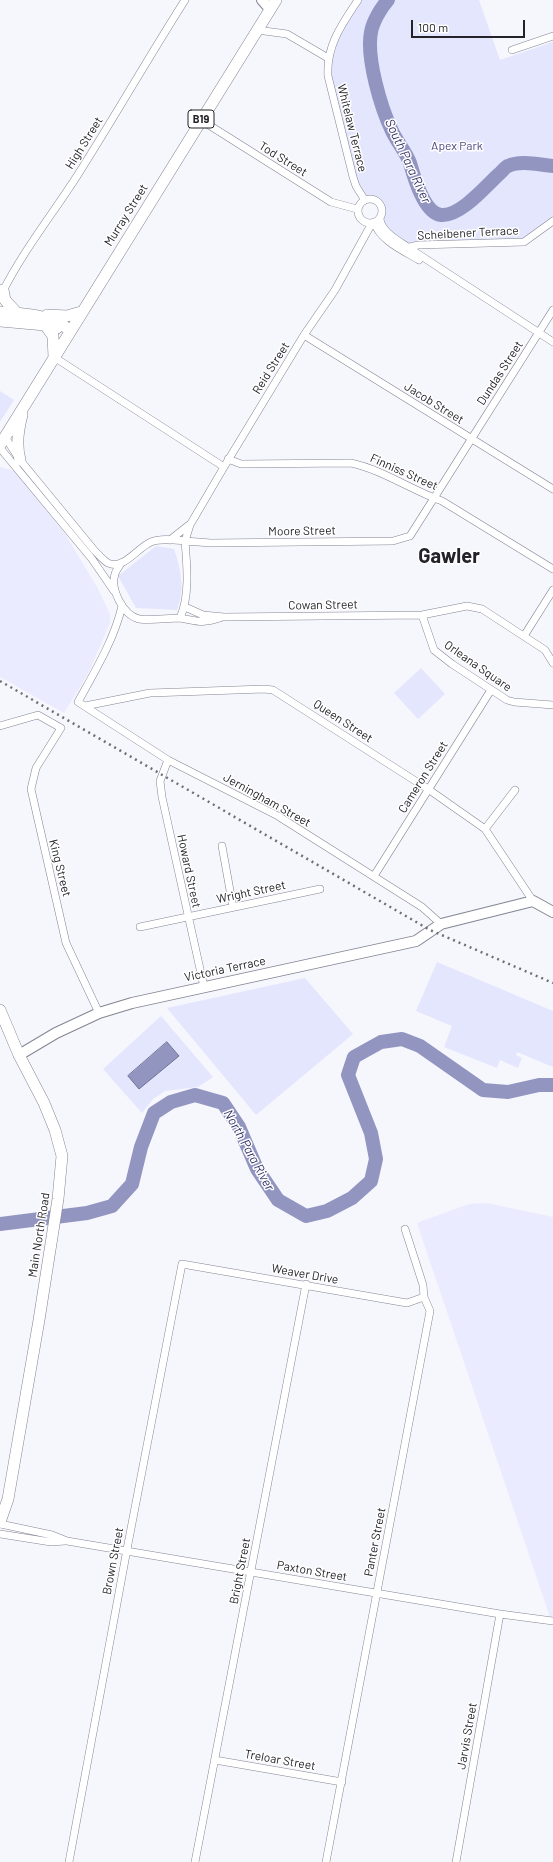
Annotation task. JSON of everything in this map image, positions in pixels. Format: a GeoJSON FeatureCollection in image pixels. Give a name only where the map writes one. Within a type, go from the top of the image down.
{"type":"FeatureCollection","features":[{"type":"Feature","properties":{"kind":"main road","name":"Murray Street"},"geometry":{"type":"LineString","coordinates":[[2,443],[81,312],[273,5]]}},
{"type":"Feature","properties":{"kind":"main road"},"geometry":{"type":"LineString","coordinates":[[2,293],[5,300],[17,313]]}},
{"type":"Feature","properties":{"kind":"main road"},"geometry":{"type":"LineString","coordinates":[[0,312],[17,313],[43,320],[69,332]]}},
{"type":"Feature","properties":{"kind":"main road"},"geometry":{"type":"LineString","coordinates":[[0,321],[43,320],[81,312]]}},
{"type":"Feature","properties":{"kind":"main road"},"geometry":{"type":"LineString","coordinates":[[43,320],[53,336],[54,357]]}},
{"type":"Feature","properties":{"kind":"main road"},"geometry":{"type":"LineString","coordinates":[[14,459],[24,406]]}},
{"type":"Feature","properties":{"kind":"main road","name":"Main North Road"},"geometry":{"type":"LineString","coordinates":[[0,1010],[19,1055],[44,1103],[55,1130],[62,1156],[58,1199],[8,1499],[0,1523]]}},
{"type":"Feature","properties":{"kind":"main road","name":"Main North Road"},"geometry":{"type":"LineString","coordinates":[[0,1498],[11,1475]]}},
{"type":"Feature","properties":{"kind":"street","name":"High Street"},"geometry":{"type":"LineString","coordinates":[[2,293],[11,274],[36,233],[77,176],[185,0]]}},
{"type":"Feature","properties":{"kind":"street"},"geometry":{"type":"LineString","coordinates":[[262,0],[273,5]]}},
{"type":"Feature","properties":{"kind":"street","name":"Whitelaw Terrace"},"geometry":{"type":"LineString","coordinates":[[358,0],[333,41],[328,58],[328,76],[352,177],[364,199]]}},
{"type":"Feature","properties":{"kind":"street"},"geometry":{"type":"LineString","coordinates":[[257,30],[287,34],[328,58]]}},
{"type":"Feature","properties":{"kind":"street"},"geometry":{"type":"LineString","coordinates":[[512,50],[553,36]]}},
{"type":"Feature","properties":{"kind":"street","name":"Tod Street"},"geometry":{"type":"LineString","coordinates":[[201,120],[331,202],[357,209]]}},
{"type":"Feature","properties":{"kind":"street"},"geometry":{"type":"LineString","coordinates":[[375,221],[382,211],[380,204],[372,199],[364,199],[359,204],[357,209],[357,213],[363,221],[375,221],[380,223],[405,249],[553,342]]}},
{"type":"Feature","properties":{"kind":"street","name":"Reid Street"},"geometry":{"type":"LineString","coordinates":[[185,541],[190,525],[228,459],[304,335],[335,290],[375,221]]}},
{"type":"Feature","properties":{"kind":"street","name":"Scheibener Terrace"},"geometry":{"type":"LineString","coordinates":[[405,249],[418,245],[524,242],[553,221]]}},
{"type":"Feature","properties":{"kind":"street","name":"Dundas Street"},"geometry":{"type":"LineString","coordinates":[[394,541],[410,536],[553,310]]}},
{"type":"Feature","properties":{"kind":"street","name":"Jacob Street"},"geometry":{"type":"LineString","coordinates":[[304,335],[553,489]]}},
{"type":"Feature","properties":{"kind":"street"},"geometry":{"type":"LineString","coordinates":[[54,357],[224,467]]}},
{"type":"Feature","properties":{"kind":"street"},"geometry":{"type":"LineString","coordinates":[[2,443],[14,459],[92,559],[116,593],[122,606],[127,611],[139,619],[180,618],[185,607],[185,541],[160,540],[146,544],[121,563],[114,565],[107,562],[94,550],[14,459],[2,443]]}},
{"type":"Feature","properties":{"kind":"street"},"geometry":{"type":"LineString","coordinates":[[0,458],[14,459]]}},
{"type":"Feature","properties":{"kind":"street","name":"Finniss Street"},"geometry":{"type":"LineString","coordinates":[[228,459],[241,464],[351,463],[364,466],[442,501],[553,569]]}},
{"type":"Feature","properties":{"kind":"street","name":"Reid Street"},"geometry":{"type":"LineString","coordinates":[[170,540],[190,525]]}},
{"type":"Feature","properties":{"kind":"street","name":"Moore Street"},"geometry":{"type":"LineString","coordinates":[[185,541],[211,543]]}},
{"type":"Feature","properties":{"kind":"street","name":"Moore Street"},"geometry":{"type":"LineString","coordinates":[[186,561],[190,549],[198,544],[394,541]]}},
{"type":"Feature","properties":{"kind":"street"},"geometry":{"type":"LineString","coordinates":[[116,593],[114,576],[121,563]]}},
{"type":"Feature","properties":{"kind":"street"},"geometry":{"type":"LineString","coordinates":[[524,636],[553,590]]}},
{"type":"Feature","properties":{"kind":"street","name":"Jerningham Street"},"geometry":{"type":"LineString","coordinates":[[122,606],[119,620],[95,673],[78,702],[168,760],[278,816],[422,907],[441,924]]}},
{"type":"Feature","properties":{"kind":"street"},"geometry":{"type":"LineString","coordinates":[[422,615],[474,606],[482,609],[546,650],[553,663]]}},
{"type":"Feature","properties":{"kind":"street","name":"Cowan Street"},"geometry":{"type":"LineString","coordinates":[[185,607],[202,615],[224,617],[422,615]]}},
{"type":"Feature","properties":{"kind":"street","name":"Orleana Square"},"geometry":{"type":"LineString","coordinates":[[422,615],[434,650],[452,664],[507,700],[514,702],[553,705]]}},
{"type":"Feature","properties":{"kind":"street","name":"Cowan Street"},"geometry":{"type":"LineString","coordinates":[[180,618],[196,622],[207,622],[224,617]]}},
{"type":"Feature","properties":{"kind":"street","name":"Queen Street"},"geometry":{"type":"LineString","coordinates":[[85,706],[150,693],[264,689],[273,690],[428,789],[485,829],[534,901]]}},
{"type":"Feature","properties":{"kind":"street","name":"Cameron Street"},"geometry":{"type":"LineString","coordinates":[[374,876],[491,690]]}},
{"type":"Feature","properties":{"kind":"street","name":"King Street"},"geometry":{"type":"LineString","coordinates":[[0,726],[38,715],[61,728],[36,768],[30,789],[66,943],[99,1013]]}},
{"type":"Feature","properties":{"kind":"street","name":"Howard Street"},"geometry":{"type":"LineString","coordinates":[[168,760],[160,781],[162,797],[204,987]]}},
{"type":"Feature","properties":{"kind":"street"},"geometry":{"type":"LineString","coordinates":[[485,829],[515,790]]}},
{"type":"Feature","properties":{"kind":"street"},"geometry":{"type":"LineString","coordinates":[[222,846],[233,907]]}},
{"type":"Feature","properties":{"kind":"street","name":"Wright Street"},"geometry":{"type":"LineString","coordinates":[[140,927],[320,889]]}},
{"type":"Feature","properties":{"kind":"street"},"geometry":{"type":"LineString","coordinates":[[441,924],[534,901],[553,912]]}},
{"type":"Feature","properties":{"kind":"street","name":"Victoria Terrace"},"geometry":{"type":"LineString","coordinates":[[19,1055],[56,1033],[99,1013],[154,997],[416,941],[441,924]]}},
{"type":"Feature","properties":{"kind":"street","name":"Panter Street"},"geometry":{"type":"LineString","coordinates":[[326,1862],[430,1311],[424,1297],[423,1285],[405,1229]]}},
{"type":"Feature","properties":{"kind":"street","name":"Weaver Drive"},"geometry":{"type":"LineString","coordinates":[[182,1264],[306,1284],[408,1303],[424,1297]]}},
{"type":"Feature","properties":{"kind":"street","name":"Brown Street"},"geometry":{"type":"LineString","coordinates":[[69,1862],[126,1551],[182,1264]]}},
{"type":"Feature","properties":{"kind":"street","name":"Bright Street"},"geometry":{"type":"LineString","coordinates":[[195,1862],[306,1284]]}},
{"type":"Feature","properties":{"kind":"street","name":"Paxton Street"},"geometry":{"type":"LineString","coordinates":[[0,1523],[52,1535],[67,1541],[500,1614],[553,1621]]}},
{"type":"Feature","properties":{"kind":"street","name":"Paxton Street"},"geometry":{"type":"LineString","coordinates":[[0,1534],[51,1542],[67,1541]]}},
{"type":"Feature","properties":{"kind":"street","name":"Jarvis Street"},"geometry":{"type":"LineString","coordinates":[[456,1862],[500,1614]]}},
{"type":"Feature","properties":{"kind":"street","name":"Treloar Street"},"geometry":{"type":"LineString","coordinates":[[215,1760],[342,1782]]}},
{"type":"Feature","properties":{"kind":"shaded area"},"geometry":{"type":"Polygon","coordinates":[[[0,467],[15,471],[65,534],[97,587],[110,614],[110,623],[88,674],[64,713],[0,677],[0,467]]]}},
{"type":"Feature","properties":{"kind":"shaded area"},"geometry":{"type":"Polygon","coordinates":[[[487,1203],[553,1217],[553,1626],[417,1223],[469,1204],[487,1203]]]}},
{"type":"Feature","properties":{"kind":"green space","name":"Apex Park"},"geometry":{"type":"Polygon","coordinates":[[[358,0],[479,0],[500,60],[553,42],[553,221],[524,242],[409,248],[387,232],[380,218],[382,212],[381,205],[366,197],[356,186],[328,76],[333,41],[358,0]]]}},
{"type":"Feature","properties":{"kind":"green space"},"geometry":{"type":"Polygon","coordinates":[[[0,391],[14,400],[0,422],[0,391]]]}},
{"type":"Feature","properties":{"kind":"green space"},"geometry":{"type":"Polygon","coordinates":[[[156,546],[174,549],[179,564],[181,595],[177,610],[136,608],[118,576],[156,546]]]}},
{"type":"Feature","properties":{"kind":"green space"},"geometry":{"type":"Polygon","coordinates":[[[421,668],[445,694],[418,719],[394,693],[421,668]]]}},
{"type":"Feature","properties":{"kind":"green space"},"geometry":{"type":"Polygon","coordinates":[[[437,962],[553,1011],[553,1067],[517,1052],[516,1055],[522,1058],[518,1068],[500,1060],[497,1068],[444,1047],[452,1026],[416,1011],[437,962]]]}},
{"type":"Feature","properties":{"kind":"green space"},"geometry":{"type":"Polygon","coordinates":[[[305,978],[353,1034],[256,1115],[167,1008],[305,978]]]}},
{"type":"Feature","properties":{"kind":"green space"},"geometry":{"type":"Polygon","coordinates":[[[161,1016],[213,1077],[198,1087],[165,1091],[153,1099],[142,1113],[103,1069],[161,1016]]]}},
{"type":"Feature","properties":{"kind":"water"},"geometry":{"type":"Polygon","coordinates":[[[167,1042],[179,1056],[139,1089],[128,1076],[167,1042]]]}},
{"type":"Feature","properties":{"kind":"waterway","name":"South Para River"},"geometry":{"type":"LineString","coordinates":[[388,0],[378,15],[371,32],[370,43],[373,69],[383,109],[394,135],[410,163],[421,194],[430,208],[435,213],[441,215],[456,211],[480,193],[506,167],[513,164],[525,163],[553,166]]}},
{"type":"Feature","properties":{"kind":"waterway","name":"North Para River"},"geometry":{"type":"LineString","coordinates":[[0,1224],[87,1213],[112,1206],[132,1184],[141,1147],[154,1113],[171,1102],[195,1095],[223,1103],[239,1127],[257,1169],[278,1200],[306,1216],[327,1211],[352,1198],[371,1181],[376,1159],[371,1133],[348,1075],[354,1057],[381,1042],[402,1039],[420,1046],[483,1090],[508,1092],[539,1085],[553,1085]]}},
{"type":"Feature","properties":{"kind":"railway"},"geometry":{"type":"LineString","coordinates":[[0,681],[430,930],[553,983]]}},
{"type":"Feature","properties":{"kind":"district","name":"Gawler"},"geometry":{"type":"Point","coordinates":[449,556]}}]}
